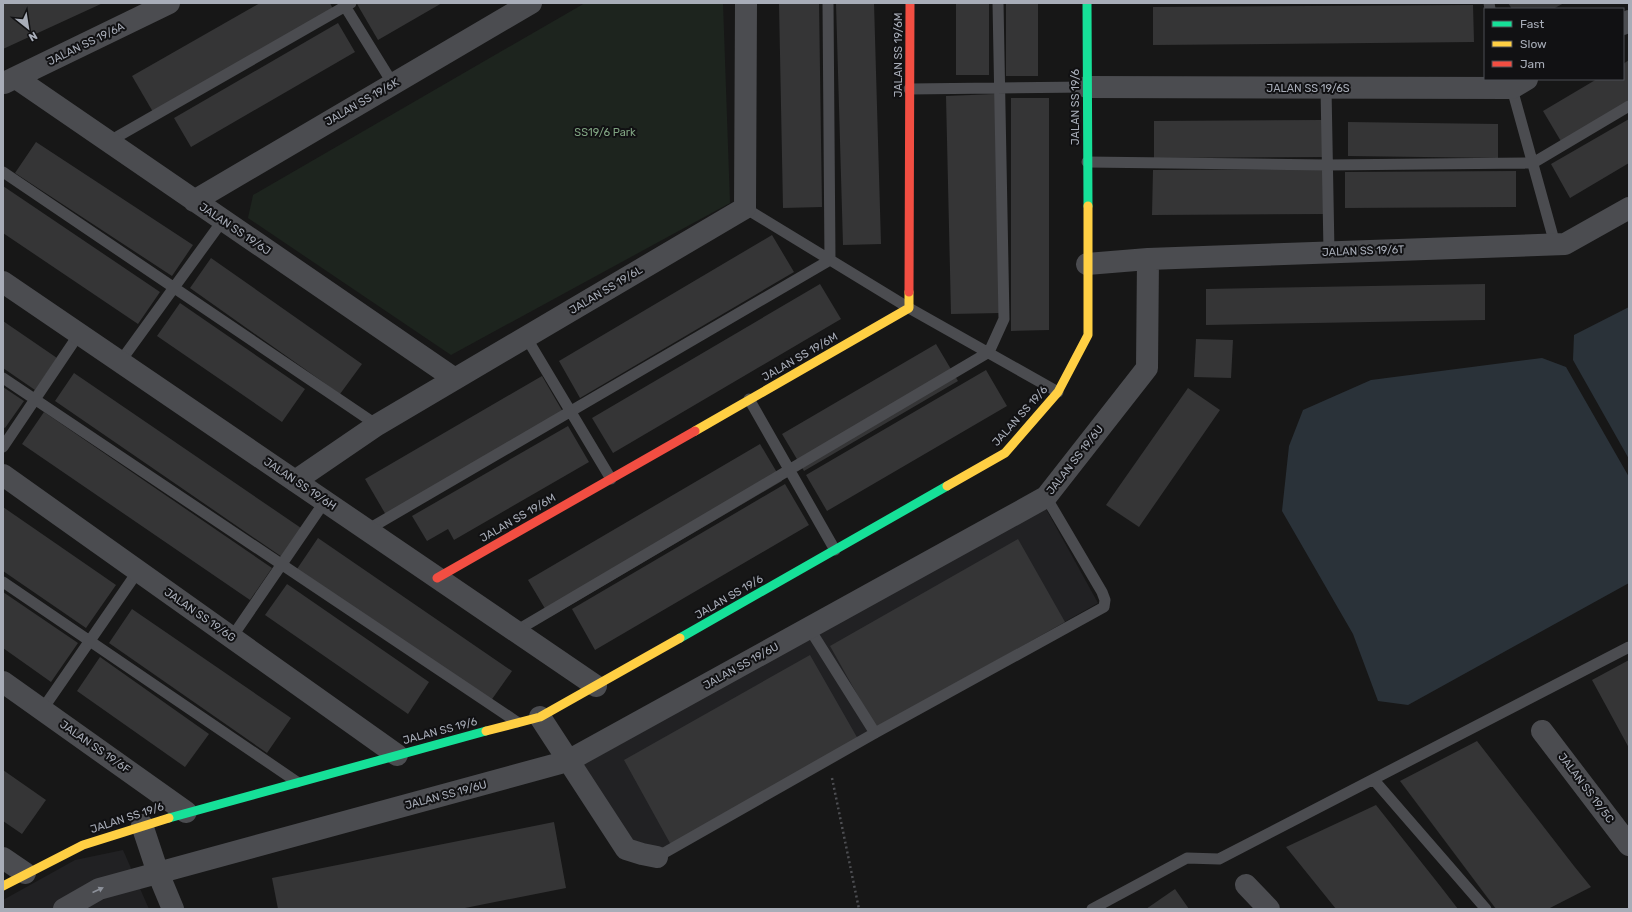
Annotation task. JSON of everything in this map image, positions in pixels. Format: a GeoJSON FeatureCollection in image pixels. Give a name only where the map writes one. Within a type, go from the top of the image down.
{"type":"FeatureCollection","features":[{"type":"Feature","properties":{"kind":"street","name":"JALAN SS 19/6K"},"geometry":{"type":"LineString","coordinates":[[194,201],[531,3]]}},
{"type":"Feature","properties":{"kind":"street"},"geometry":{"type":"LineString","coordinates":[[745,208],[746,3]]}},
{"type":"Feature","properties":{"kind":"street","name":"JALAN SS 19/6M"},"geometry":{"type":"LineString","coordinates":[[438,578],[909,308],[910,3]]}},
{"type":"Feature","properties":{"kind":"street","name":"JALAN SS 19/6"},"geometry":{"type":"LineString","coordinates":[[3,886],[25,873],[83,845],[142,825],[540,717],[1005,453],[1058,392],[1088,335],[1087,3]]}},
{"type":"Feature","properties":{"kind":"street","name":"JALAN SS 19/6A"},"geometry":{"type":"LineString","coordinates":[[9,81],[155,6]]}},
{"type":"Feature","properties":{"kind":"street","name":"JALAN SS 19/6J"},"geometry":{"type":"LineString","coordinates":[[9,81],[108,142],[455,379]]}},
{"type":"Feature","properties":{"kind":"street","name":"JALAN SS 19/6S"},"geometry":{"type":"LineString","coordinates":[[1087,87],[1326,88],[1516,82]]}},
{"type":"Feature","properties":{"kind":"street","name":"JALAN SS 19/6L"},"geometry":{"type":"LineString","coordinates":[[295,481],[377,426],[745,208]]}},
{"type":"Feature","properties":{"kind":"street","name":"JALAN SS 19/6T"},"geometry":{"type":"LineString","coordinates":[[1087,264],[1148,259],[1565,244],[1629,208]]}},
{"type":"Feature","properties":{"kind":"street","name":"JALAN SS 19/6U"},"geometry":{"type":"LineString","coordinates":[[64,909],[100,889],[568,761],[1046,496],[1148,368],[1148,259]]}},
{"type":"Feature","properties":{"kind":"street","name":"JALAN SS 19/6H"},"geometry":{"type":"LineString","coordinates":[[3,282],[596,686]]}},
{"type":"Feature","properties":{"kind":"street","name":"JALAN SS 19/6G"},"geometry":{"type":"LineString","coordinates":[[3,475],[397,755]]}},
{"type":"Feature","properties":{"kind":"street","name":"JALAN SS 19/6F"},"geometry":{"type":"LineString","coordinates":[[3,682],[186,812]]}},
{"type":"Feature","properties":{"kind":"street"},"geometry":{"type":"LineString","coordinates":[[540,717],[626,849],[657,857]]}},
{"type":"Feature","properties":{"kind":"street","name":"JALAN SS 19/5C"},"geometry":{"type":"LineString","coordinates":[[1542,731],[1629,845]]}},
{"type":"Feature","properties":{"kind":"street"},"geometry":{"type":"LineString","coordinates":[[142,825],[158,873],[173,909]]}},
{"type":"Feature","properties":{"kind":"street"},"geometry":{"type":"LineString","coordinates":[[3,858],[25,873]]}},
{"type":"Feature","properties":{"kind":"street"},"geometry":{"type":"LineString","coordinates":[[1246,886],[1269,909]]}},
{"type":"Feature","properties":{"kind":"lane"},"geometry":{"type":"LineString","coordinates":[[828,3],[830,260]]}},
{"type":"Feature","properties":{"kind":"lane"},"geometry":{"type":"LineString","coordinates":[[516,631],[989,352],[1004,319],[998,3]]}},
{"type":"Feature","properties":{"kind":"lane"},"geometry":{"type":"LineString","coordinates":[[108,142],[346,4],[394,84]]}},
{"type":"Feature","properties":{"kind":"lane"},"geometry":{"type":"LineString","coordinates":[[1516,82],[1533,163],[1555,244]]}},
{"type":"Feature","properties":{"kind":"lane"},"geometry":{"type":"LineString","coordinates":[[910,89],[1087,87]]}},
{"type":"Feature","properties":{"kind":"lane"},"geometry":{"type":"LineString","coordinates":[[1326,88],[1329,252]]}},
{"type":"Feature","properties":{"kind":"lane"},"geometry":{"type":"LineString","coordinates":[[1087,162],[1327,165],[1533,163],[1629,106]]}},
{"type":"Feature","properties":{"kind":"lane"},"geometry":{"type":"LineString","coordinates":[[3,172],[377,426]]}},
{"type":"Feature","properties":{"kind":"lane"},"geometry":{"type":"LineString","coordinates":[[745,208],[909,308],[1058,392]]}},
{"type":"Feature","properties":{"kind":"lane"},"geometry":{"type":"LineString","coordinates":[[120,362],[223,220]]}},
{"type":"Feature","properties":{"kind":"lane"},"geometry":{"type":"LineString","coordinates":[[367,530],[830,260]]}},
{"type":"Feature","properties":{"kind":"lane"},"geometry":{"type":"LineString","coordinates":[[3,447],[80,334]]}},
{"type":"Feature","properties":{"kind":"lane"},"geometry":{"type":"LineString","coordinates":[[526,337],[610,479]]}},
{"type":"Feature","properties":{"kind":"lane"},"geometry":{"type":"LineString","coordinates":[[3,378],[518,723]]}},
{"type":"Feature","properties":{"kind":"lane"},"geometry":{"type":"LineString","coordinates":[[749,400],[835,550]]}},
{"type":"Feature","properties":{"kind":"lane"},"geometry":{"type":"LineString","coordinates":[[657,857],[875,733],[1104,607],[1105,600],[1102,592],[1046,496]]}},
{"type":"Feature","properties":{"kind":"lane"},"geometry":{"type":"LineString","coordinates":[[232,637],[325,501]]}},
{"type":"Feature","properties":{"kind":"lane"},"geometry":{"type":"LineString","coordinates":[[42,710],[138,571]]}},
{"type":"Feature","properties":{"kind":"lane"},"geometry":{"type":"LineString","coordinates":[[3,582],[297,782]]}},
{"type":"Feature","properties":{"kind":"lane"},"geometry":{"type":"LineString","coordinates":[[809,628],[875,733]]}},
{"type":"Feature","properties":{"kind":"lane"},"geometry":{"type":"LineString","coordinates":[[1092,909],[1187,858],[1219,859],[1629,647]]}},
{"type":"Feature","properties":{"kind":"lane"},"geometry":{"type":"LineString","coordinates":[[1374,780],[1486,909]]}},
{"type":"Feature","properties":{"kind":"path"},"geometry":{"type":"LineString","coordinates":[[828,760],[859,909]]}},
{"type":"Feature","properties":{"kind":"shaded area"},"geometry":{"type":"Polygon","coordinates":[[[1629,307],[1629,459],[1573,360],[1574,335],[1629,307]]]}},
{"type":"Feature","properties":{"kind":"shaded area"},"geometry":{"type":"Polygon","coordinates":[[[1542,358],[1566,367],[1629,477],[1629,583],[1408,705],[1378,701],[1353,634],[1282,511],[1289,446],[1303,410],[1371,380],[1542,358]]]}},
{"type":"Feature","properties":{"kind":"shaded area"},"geometry":{"type":"Polygon","coordinates":[[[1045,507],[1098,603],[662,849],[632,840],[581,766],[1045,507]]]}},
{"type":"Feature","properties":{"kind":"shaded area"},"geometry":{"type":"Polygon","coordinates":[[[123,850],[149,909],[3,909],[3,900],[75,860],[123,850]]]}},
{"type":"Feature","properties":{"kind":"green space","name":"SS19/6 Park"},"geometry":{"type":"Polygon","coordinates":[[[585,3],[723,3],[730,203],[451,355],[248,218],[253,195],[585,3]]]}},
{"type":"Feature","properties":{"kind":"building"},"geometry":{"type":"Polygon","coordinates":[[[3,3],[103,3],[3,49],[3,3]]]}},
{"type":"Feature","properties":{"kind":"building"},"geometry":{"type":"Polygon","coordinates":[[[260,3],[330,3],[333,9],[153,112],[132,76],[260,3]]]}},
{"type":"Feature","properties":{"kind":"building"},"geometry":{"type":"Polygon","coordinates":[[[442,3],[378,40],[357,4],[442,3]]]}},
{"type":"Feature","properties":{"kind":"building"},"geometry":{"type":"Polygon","coordinates":[[[779,3],[819,3],[822,207],[783,208],[779,3]]]}},
{"type":"Feature","properties":{"kind":"building"},"geometry":{"type":"Polygon","coordinates":[[[836,3],[874,3],[881,244],[843,245],[836,3]]]}},
{"type":"Feature","properties":{"kind":"building"},"geometry":{"type":"Polygon","coordinates":[[[956,3],[989,3],[989,75],[956,75],[956,3]]]}},
{"type":"Feature","properties":{"kind":"building"},"geometry":{"type":"Polygon","coordinates":[[[1006,3],[1038,3],[1038,76],[1006,76],[1006,3]]]}},
{"type":"Feature","properties":{"kind":"building"},"geometry":{"type":"Polygon","coordinates":[[[1508,3],[1564,3],[1555,8],[1511,8],[1508,3]]]}},
{"type":"Feature","properties":{"kind":"building"},"geometry":{"type":"Polygon","coordinates":[[[1473,5],[1474,42],[1153,45],[1153,7],[1473,5]]]}},
{"type":"Feature","properties":{"kind":"building"},"geometry":{"type":"Polygon","coordinates":[[[338,23],[355,52],[191,147],[174,118],[338,23]]]}},
{"type":"Feature","properties":{"kind":"building"},"geometry":{"type":"Polygon","coordinates":[[[1629,60],[1629,103],[1562,143],[1543,111],[1595,80],[1624,80],[1624,63],[1629,60]]]}},
{"type":"Feature","properties":{"kind":"building"},"geometry":{"type":"Polygon","coordinates":[[[995,94],[1000,313],[951,314],[946,96],[995,94]]]}},
{"type":"Feature","properties":{"kind":"building"},"geometry":{"type":"Polygon","coordinates":[[[1011,98],[1049,98],[1049,330],[1011,331],[1011,98]]]}},
{"type":"Feature","properties":{"kind":"building"},"geometry":{"type":"Polygon","coordinates":[[[1629,119],[1629,163],[1570,198],[1551,164],[1629,119]]]}},
{"type":"Feature","properties":{"kind":"building"},"geometry":{"type":"Polygon","coordinates":[[[1324,120],[1324,157],[1154,158],[1154,121],[1324,120]]]}},
{"type":"Feature","properties":{"kind":"building"},"geometry":{"type":"Polygon","coordinates":[[[1348,122],[1498,124],[1498,158],[1348,156],[1348,122]]]}},
{"type":"Feature","properties":{"kind":"building"},"geometry":{"type":"Polygon","coordinates":[[[36,142],[193,245],[172,276],[15,173],[36,142]]]}},
{"type":"Feature","properties":{"kind":"building"},"geometry":{"type":"Polygon","coordinates":[[[1324,169],[1325,214],[1152,215],[1153,170],[1324,169]]]}},
{"type":"Feature","properties":{"kind":"building"},"geometry":{"type":"Polygon","coordinates":[[[1516,171],[1516,207],[1345,208],[1345,172],[1516,171]]]}},
{"type":"Feature","properties":{"kind":"building"},"geometry":{"type":"Polygon","coordinates":[[[3,186],[160,292],[138,324],[3,233],[3,186]]]}},
{"type":"Feature","properties":{"kind":"building"},"geometry":{"type":"Polygon","coordinates":[[[772,235],[794,272],[580,398],[559,361],[772,235]]]}},
{"type":"Feature","properties":{"kind":"building"},"geometry":{"type":"Polygon","coordinates":[[[211,258],[362,364],[340,394],[190,288],[211,258]]]}},
{"type":"Feature","properties":{"kind":"building"},"geometry":{"type":"Polygon","coordinates":[[[820,284],[841,319],[613,453],[592,418],[820,284]]]}},
{"type":"Feature","properties":{"kind":"building"},"geometry":{"type":"Polygon","coordinates":[[[1485,284],[1485,320],[1206,325],[1206,289],[1485,284]]]}},
{"type":"Feature","properties":{"kind":"building"},"geometry":{"type":"Polygon","coordinates":[[[180,303],[305,389],[282,422],[157,336],[180,303]]]}},
{"type":"Feature","properties":{"kind":"building"},"geometry":{"type":"Polygon","coordinates":[[[3,321],[57,358],[35,390],[3,368],[3,321]]]}},
{"type":"Feature","properties":{"kind":"building"},"geometry":{"type":"Polygon","coordinates":[[[1196,339],[1233,340],[1231,378],[1194,377],[1196,339]]]}},
{"type":"Feature","properties":{"kind":"building"},"geometry":{"type":"Polygon","coordinates":[[[936,344],[958,381],[804,471],[782,434],[936,344]]]}},
{"type":"Feature","properties":{"kind":"building"},"geometry":{"type":"Polygon","coordinates":[[[986,370],[1007,406],[827,511],[806,475],[986,370]]]}},
{"type":"Feature","properties":{"kind":"building"},"geometry":{"type":"Polygon","coordinates":[[[74,373],[301,528],[282,557],[55,401],[74,373]]]}},
{"type":"Feature","properties":{"kind":"building"},"geometry":{"type":"Polygon","coordinates":[[[542,376],[563,412],[386,515],[365,479],[542,376]]]}},
{"type":"Feature","properties":{"kind":"building"},"geometry":{"type":"Polygon","coordinates":[[[3,387],[24,401],[5,428],[3,427],[3,387]]]}},
{"type":"Feature","properties":{"kind":"building"},"geometry":{"type":"Polygon","coordinates":[[[1188,388],[1220,410],[1139,527],[1106,505],[1188,388]]]}},
{"type":"Feature","properties":{"kind":"building"},"geometry":{"type":"Polygon","coordinates":[[[44,412],[272,568],[250,600],[22,444],[44,412]]]}},
{"type":"Feature","properties":{"kind":"building"},"geometry":{"type":"Polygon","coordinates":[[[568,426],[589,462],[454,540],[448,529],[427,541],[412,516],[568,426]]]}},
{"type":"Feature","properties":{"kind":"building"},"geometry":{"type":"Polygon","coordinates":[[[760,444],[782,481],[550,617],[528,580],[760,444]]]}},
{"type":"Feature","properties":{"kind":"building"},"geometry":{"type":"Polygon","coordinates":[[[785,484],[809,525],[595,650],[572,609],[785,484]]]}},
{"type":"Feature","properties":{"kind":"building"},"geometry":{"type":"Polygon","coordinates":[[[3,507],[116,585],[86,628],[3,571],[3,507]]]}},
{"type":"Feature","properties":{"kind":"building"},"geometry":{"type":"Polygon","coordinates":[[[318,538],[512,671],[490,702],[297,569],[318,538]]]}},
{"type":"Feature","properties":{"kind":"building"},"geometry":{"type":"Polygon","coordinates":[[[1018,539],[1065,622],[876,728],[830,646],[1018,539]]]}},
{"type":"Feature","properties":{"kind":"building"},"geometry":{"type":"Polygon","coordinates":[[[287,584],[429,682],[408,714],[265,615],[287,584]]]}},
{"type":"Feature","properties":{"kind":"building"},"geometry":{"type":"Polygon","coordinates":[[[3,592],[78,643],[51,682],[3,648],[3,592]]]}},
{"type":"Feature","properties":{"kind":"building"},"geometry":{"type":"Polygon","coordinates":[[[132,609],[291,718],[267,753],[109,643],[132,609]]]}},
{"type":"Feature","properties":{"kind":"building"},"geometry":{"type":"Polygon","coordinates":[[[810,655],[858,739],[671,845],[624,760],[810,655]]]}},
{"type":"Feature","properties":{"kind":"building"},"geometry":{"type":"Polygon","coordinates":[[[100,657],[209,734],[185,767],[77,691],[100,657]]]}},
{"type":"Feature","properties":{"kind":"building"},"geometry":{"type":"Polygon","coordinates":[[[1629,660],[1629,748],[1592,680],[1629,660]]]}},
{"type":"Feature","properties":{"kind":"building"},"geometry":{"type":"Polygon","coordinates":[[[1477,741],[1591,887],[1548,909],[1496,909],[1400,781],[1477,741]]]}},
{"type":"Feature","properties":{"kind":"building"},"geometry":{"type":"Polygon","coordinates":[[[3,770],[46,800],[22,834],[3,821],[3,770]]]}},
{"type":"Feature","properties":{"kind":"building"},"geometry":{"type":"Polygon","coordinates":[[[1376,805],[1458,909],[1336,909],[1286,847],[1376,805]]]}},
{"type":"Feature","properties":{"kind":"building"},"geometry":{"type":"Polygon","coordinates":[[[554,822],[566,888],[460,909],[278,909],[272,878],[554,822]]]}},
{"type":"Feature","properties":{"kind":"building"},"geometry":{"type":"Polygon","coordinates":[[[1175,889],[1189,909],[1146,909],[1175,889]]]}},
{"type":"Feature","properties":{"kind":"traffic: fast"},"geometry":{"type":"LineString","coordinates":[[1087,3],[1088,206]]}},
{"type":"Feature","properties":{"kind":"traffic: fast"},"geometry":{"type":"LineString","coordinates":[[680,638],[947,486]]}},
{"type":"Feature","properties":{"kind":"traffic: fast"},"geometry":{"type":"LineString","coordinates":[[169,818],[486,731]]}},
{"type":"Feature","properties":{"kind":"traffic: slow"},"geometry":{"type":"LineString","coordinates":[[947,486],[1005,453],[1058,392],[1088,335],[1088,206]]}},
{"type":"Feature","properties":{"kind":"traffic: slow"},"geometry":{"type":"LineString","coordinates":[[695,431],[909,308],[909,292]]}},
{"type":"Feature","properties":{"kind":"traffic: slow"},"geometry":{"type":"LineString","coordinates":[[486,731],[540,717],[680,638]]}},
{"type":"Feature","properties":{"kind":"traffic: slow"},"geometry":{"type":"LineString","coordinates":[[3,886],[83,845],[169,818]]}},
{"type":"Feature","properties":{"kind":"traffic: jam"},"geometry":{"type":"LineString","coordinates":[[909,292],[910,3]]}},
{"type":"Feature","properties":{"kind":"traffic: jam"},"geometry":{"type":"LineString","coordinates":[[437,578],[695,431]]}}]}
